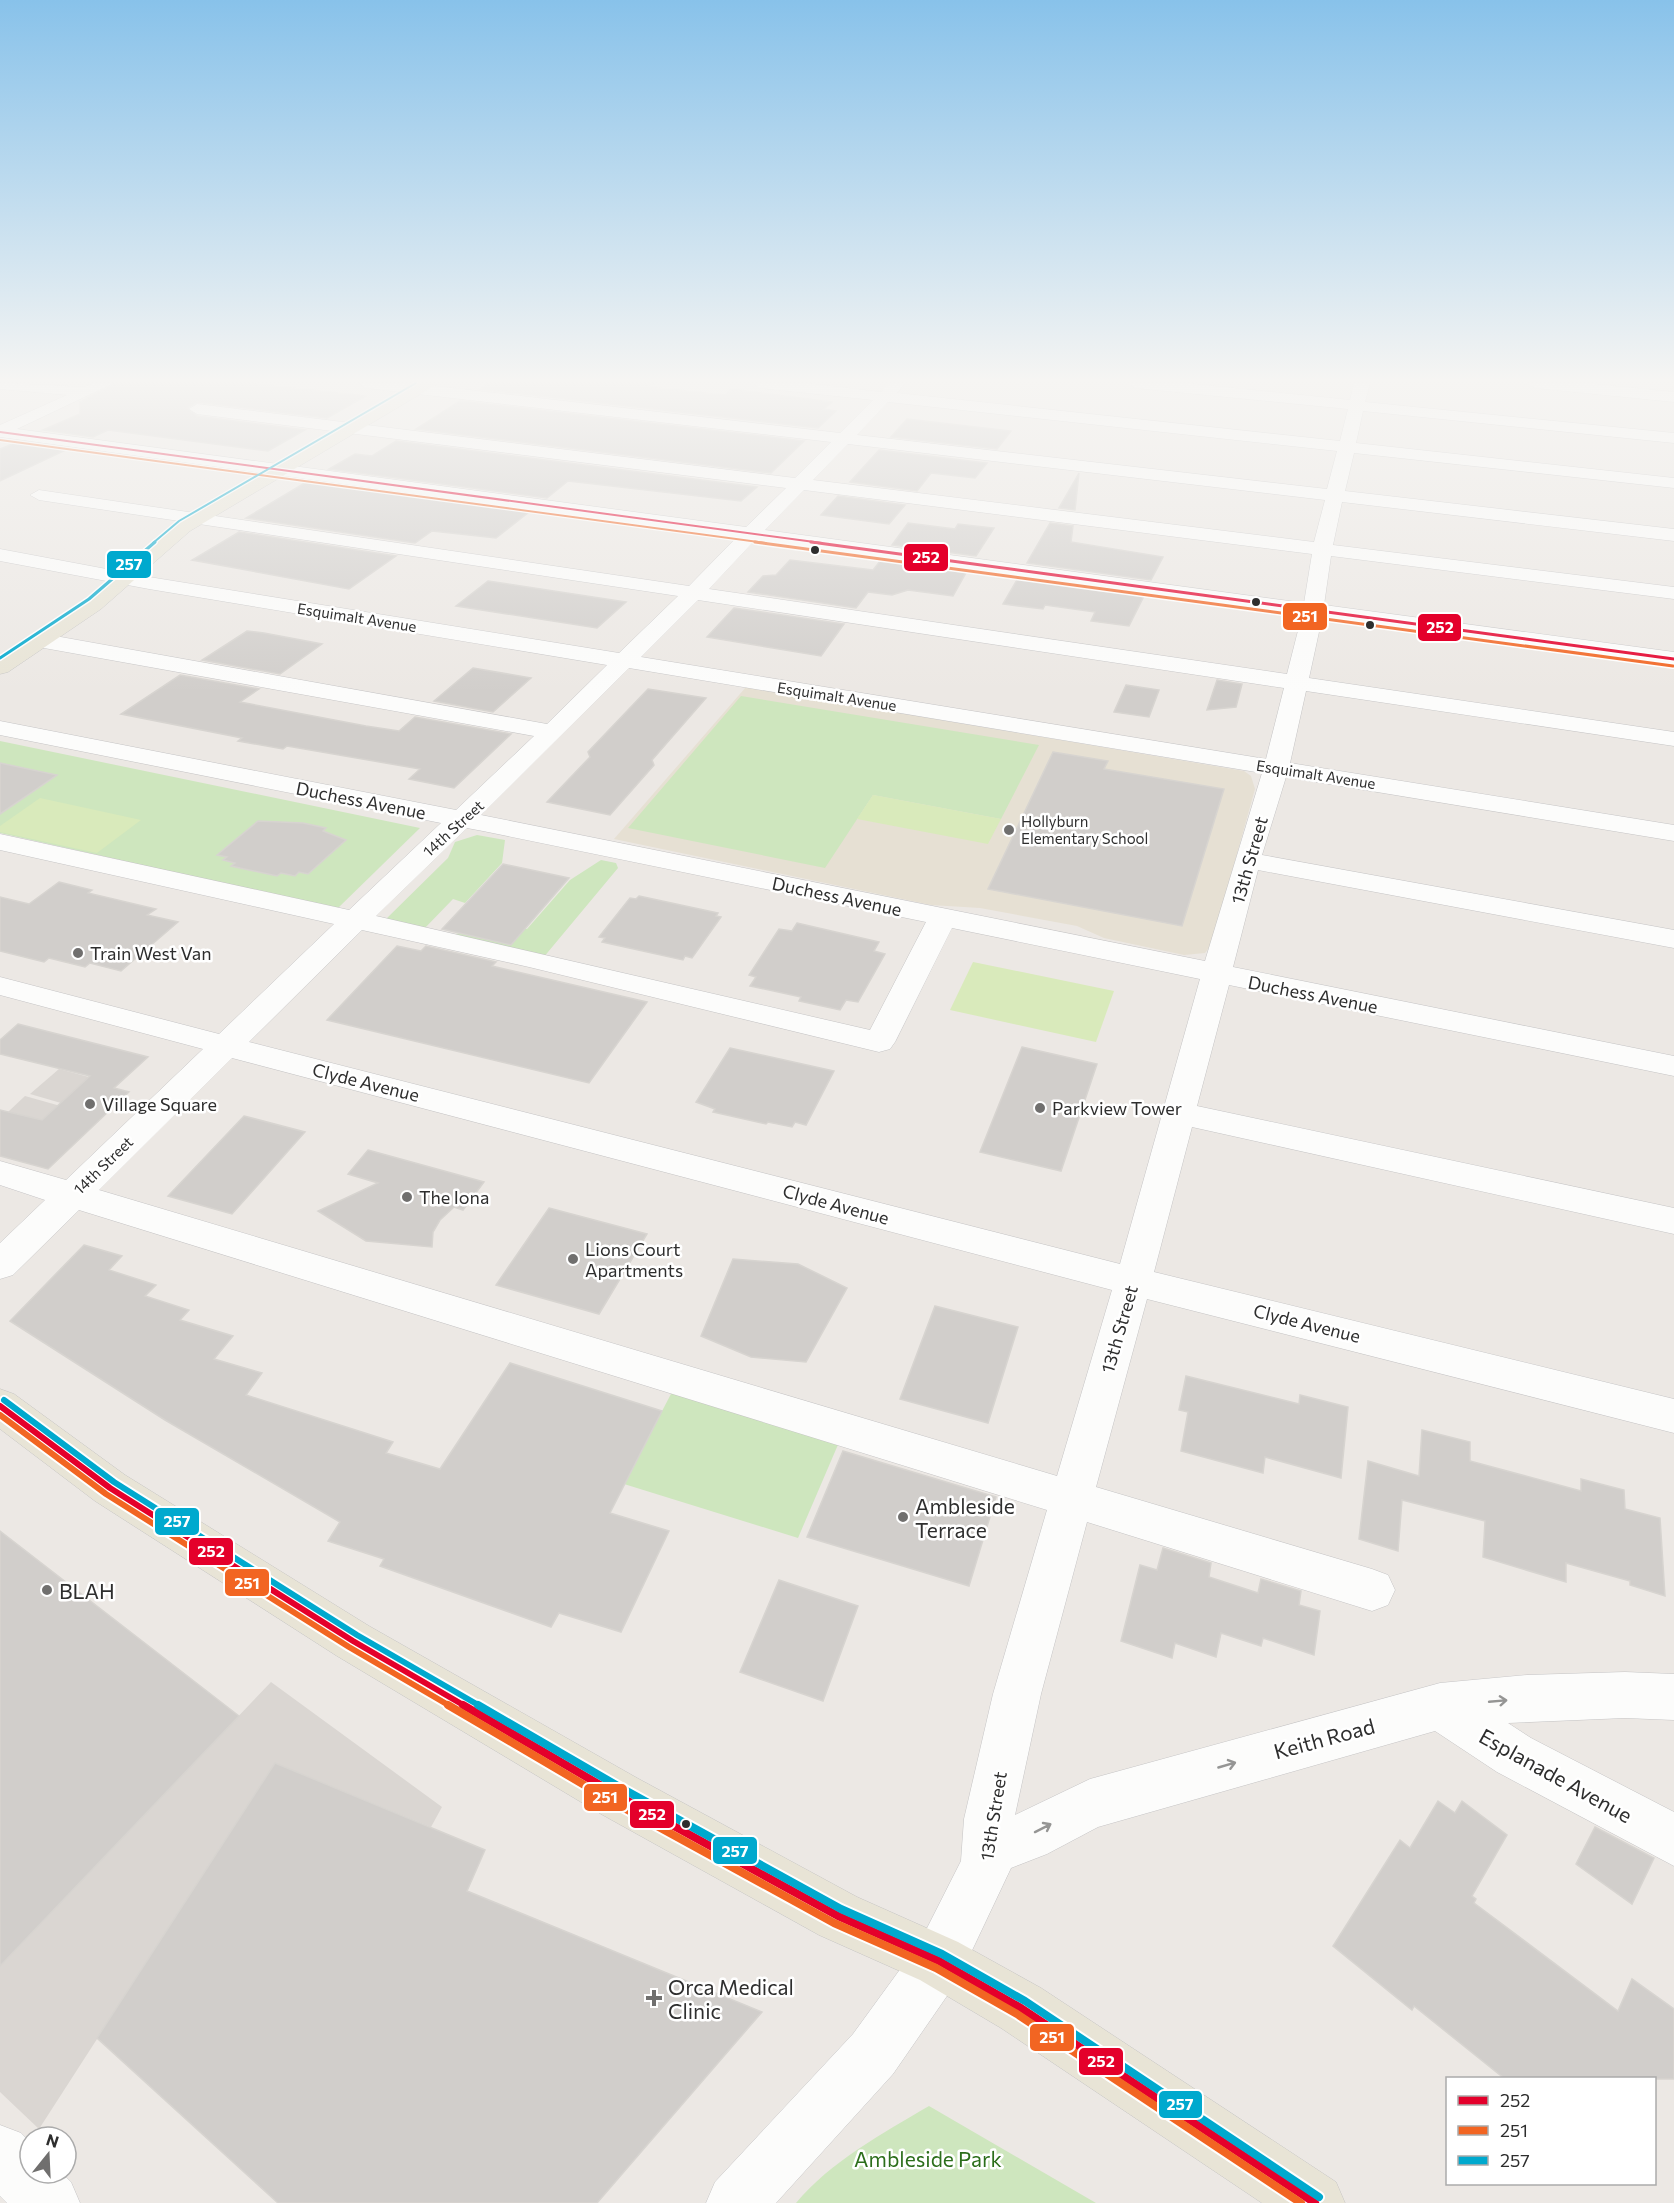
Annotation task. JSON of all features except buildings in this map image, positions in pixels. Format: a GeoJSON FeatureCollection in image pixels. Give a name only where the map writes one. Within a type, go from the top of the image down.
{"type":"FeatureCollection","features":[{"type":"Feature","properties":{"kind":"main road"},"geometry":{"type":"LineString","coordinates":[[0,668],[44,641],[94,605],[167,540],[198,518],[252,486]]}},
{"type":"Feature","properties":{"kind":"main road"},"geometry":{"type":"LineString","coordinates":[[0,1406],[110,1488],[353,1641],[609,1790],[817,1905],[939,1961],[1021,2008],[1315,2203]]}},
{"type":"Feature","properties":{"kind":"street"},"geometry":{"type":"LineString","coordinates":[[393,486],[1674,659]]}},
{"type":"Feature","properties":{"kind":"street","name":"14th Street"},"geometry":{"type":"LineString","coordinates":[[0,1265],[552,732],[797,486]]}},
{"type":"Feature","properties":{"kind":"street"},"geometry":{"type":"LineString","coordinates":[[814,486],[1674,593]]}},
{"type":"Feature","properties":{"kind":"street"},"geometry":{"type":"LineString","coordinates":[[1254,486],[1674,535]]}},
{"type":"Feature","properties":{"kind":"street","name":"13th Street"},"geometry":{"type":"LineString","coordinates":[[736,2203],[873,2054],[939,1961],[985,1867],[989,1849],[989,1819],[1017,1694],[1247,861],[1275,768],[1313,611],[1322,549],[1336,486]]}},
{"type":"Feature","properties":{"kind":"street"},"geometry":{"type":"LineString","coordinates":[[39,495],[1674,739]]}},
{"type":"Feature","properties":{"kind":"street","name":"Esquimalt Avenue"},"geometry":{"type":"LineString","coordinates":[[0,555],[123,579],[1674,833]]}},
{"type":"Feature","properties":{"kind":"street"},"geometry":{"type":"LineString","coordinates":[[44,641],[552,732]]}},
{"type":"Feature","properties":{"kind":"street","name":"Duchess Avenue"},"geometry":{"type":"LineString","coordinates":[[0,728],[1674,1066]]}},
{"type":"Feature","properties":{"kind":"street"},"geometry":{"type":"LineString","coordinates":[[0,842],[528,958],[879,1041],[943,918]]}},
{"type":"Feature","properties":{"kind":"street"},"geometry":{"type":"LineString","coordinates":[[1247,861],[1674,939]]}},
{"type":"Feature","properties":{"kind":"street","name":"Clyde Avenue"},"geometry":{"type":"LineString","coordinates":[[0,986],[1133,1280],[1674,1416]]}},
{"type":"Feature","properties":{"kind":"street"},"geometry":{"type":"LineString","coordinates":[[1179,1113],[1674,1221]]}},
{"type":"Feature","properties":{"kind":"street"},"geometry":{"type":"LineString","coordinates":[[0,1173],[1372,1590]]}},
{"type":"Feature","properties":{"kind":"street","name":"Keith Road"},"geometry":{"type":"LineString","coordinates":[[989,1849],[1029,1836],[1090,1804],[1440,1706],[1538,1698],[1625,1695],[1674,1697]]}},
{"type":"Feature","properties":{"kind":"street","name":"Esplanade Avenue"},"geometry":{"type":"LineString","coordinates":[[1440,1706],[1514,1755],[1674,1840]]}},
{"type":"Feature","properties":{"kind":"street"},"geometry":{"type":"LineString","coordinates":[[0,2154],[50,2203]]}},
{"type":"Feature","properties":{"kind":"shaded area"},"geometry":{"type":"Polygon","coordinates":[[[746,687],[1244,771],[1251,776],[1255,789],[1212,944],[1205,953],[1184,955],[1104,938],[1077,926],[980,908],[931,905],[614,839],[746,687]]]}},
{"type":"Feature","properties":{"kind":"shaded area"},"geometry":{"type":"Polygon","coordinates":[[[59,1069],[89,1077],[61,1103],[30,1094],[59,1069]]]}},
{"type":"Feature","properties":{"kind":"shaded area"},"geometry":{"type":"Polygon","coordinates":[[[25,1096],[64,1107],[48,1122],[8,1112],[25,1096]]]}},
{"type":"Feature","properties":{"kind":"shaded area"},"geometry":{"type":"Polygon","coordinates":[[[271,1682],[442,1807],[431,1827],[275,1763],[42,2125],[35,2125],[0,2092],[0,1953],[7,1959],[271,1682]]]}},
{"type":"Feature","properties":{"kind":"green space"},"geometry":{"type":"Polygon","coordinates":[[[741,696],[1039,745],[1001,819],[873,795],[825,868],[628,828],[741,696]]]}},
{"type":"Feature","properties":{"kind":"green space"},"geometry":{"type":"Polygon","coordinates":[[[0,741],[420,828],[337,909],[0,833],[0,741]]]}},
{"type":"Feature","properties":{"kind":"green space"},"geometry":{"type":"Polygon","coordinates":[[[873,795],[1001,819],[988,844],[857,819],[873,795]]]}},
{"type":"Feature","properties":{"kind":"green space"},"geometry":{"type":"Polygon","coordinates":[[[40,798],[141,820],[97,853],[0,832],[0,826],[40,798]]]}},
{"type":"Feature","properties":{"kind":"green space"},"geometry":{"type":"Polygon","coordinates":[[[477,835],[505,840],[502,863],[465,903],[453,899],[422,931],[384,921],[448,858],[455,842],[477,835]]]}},
{"type":"Feature","properties":{"kind":"green space"},"geometry":{"type":"Polygon","coordinates":[[[601,860],[616,863],[618,868],[543,958],[461,939],[455,934],[512,925],[527,929],[570,880],[601,860]]]}},
{"type":"Feature","properties":{"kind":"green space"},"geometry":{"type":"Polygon","coordinates":[[[973,962],[1114,991],[1096,1042],[950,1010],[973,962]]]}},
{"type":"Feature","properties":{"kind":"green space"},"geometry":{"type":"Polygon","coordinates":[[[672,1392],[840,1440],[798,1538],[624,1484],[672,1392]]]}},
{"type":"Feature","properties":{"kind":"green space","name":"Ambleside Park"},"geometry":{"type":"Polygon","coordinates":[[[929,2106],[1096,2203],[796,2203],[841,2161],[929,2106]]]}},
{"type":"Feature","properties":{"kind":"transit line","name":"257"},"geometry":{"type":"LineString","coordinates":[[0,658],[89,599],[179,521],[239,486]]}},
{"type":"Feature","properties":{"kind":"transit line","name":"251"},"geometry":{"type":"LineString","coordinates":[[339,486],[1673,666]]}},
{"type":"Feature","properties":{"kind":"transit line","name":"252"},"geometry":{"type":"LineString","coordinates":[[397,486],[1674,659]]}},
{"type":"Feature","properties":{"kind":"transit line","name":"257"},"geometry":{"type":"LineString","coordinates":[[4,1400],[114,1482],[357,1635],[623,1789],[841,1909],[942,1954],[1025,2001],[1319,2197]]}},
{"type":"Feature","properties":{"kind":"transit line","name":"252"},"geometry":{"type":"LineString","coordinates":[[0,1406],[110,1488],[353,1641],[619,1796],[838,1916],[939,1961],[1021,2008],[1315,2203]]}},
{"type":"Feature","properties":{"kind":"transit line","name":"251"},"geometry":{"type":"LineString","coordinates":[[0,1415],[106,1494],[349,1647],[615,1803],[834,1923],[936,1968],[1017,2014],[1301,2203]]}},
{"type":"Feature","properties":{"kind":"place","name":"Hollyburn Elementary School"},"geometry":{"type":"Point","coordinates":[1009,830]}},
{"type":"Feature","properties":{"kind":"place","name":"Train West Van"},"geometry":{"type":"Point","coordinates":[78,953]}},
{"type":"Feature","properties":{"kind":"place","name":"Village Square"},"geometry":{"type":"Point","coordinates":[90,1104]}},
{"type":"Feature","properties":{"kind":"place","name":"Parkview Tower"},"geometry":{"type":"Point","coordinates":[1040,1108]}},
{"type":"Feature","properties":{"kind":"place","name":"The Iona"},"geometry":{"type":"Point","coordinates":[407,1197]}},
{"type":"Feature","properties":{"kind":"place","name":"Lions Court Apartments"},"geometry":{"type":"Point","coordinates":[573,1259]}},
{"type":"Feature","properties":{"kind":"place","name":"Ambleside Terrace"},"geometry":{"type":"Point","coordinates":[903,1517]}},
{"type":"Feature","properties":{"kind":"place","name":"BLAH"},"geometry":{"type":"Point","coordinates":[47,1590]}},
{"type":"Feature","properties":{"kind":"place","name":"Orca Medical Clinic"},"geometry":{"type":"Point","coordinates":[654,1998]}}]}
